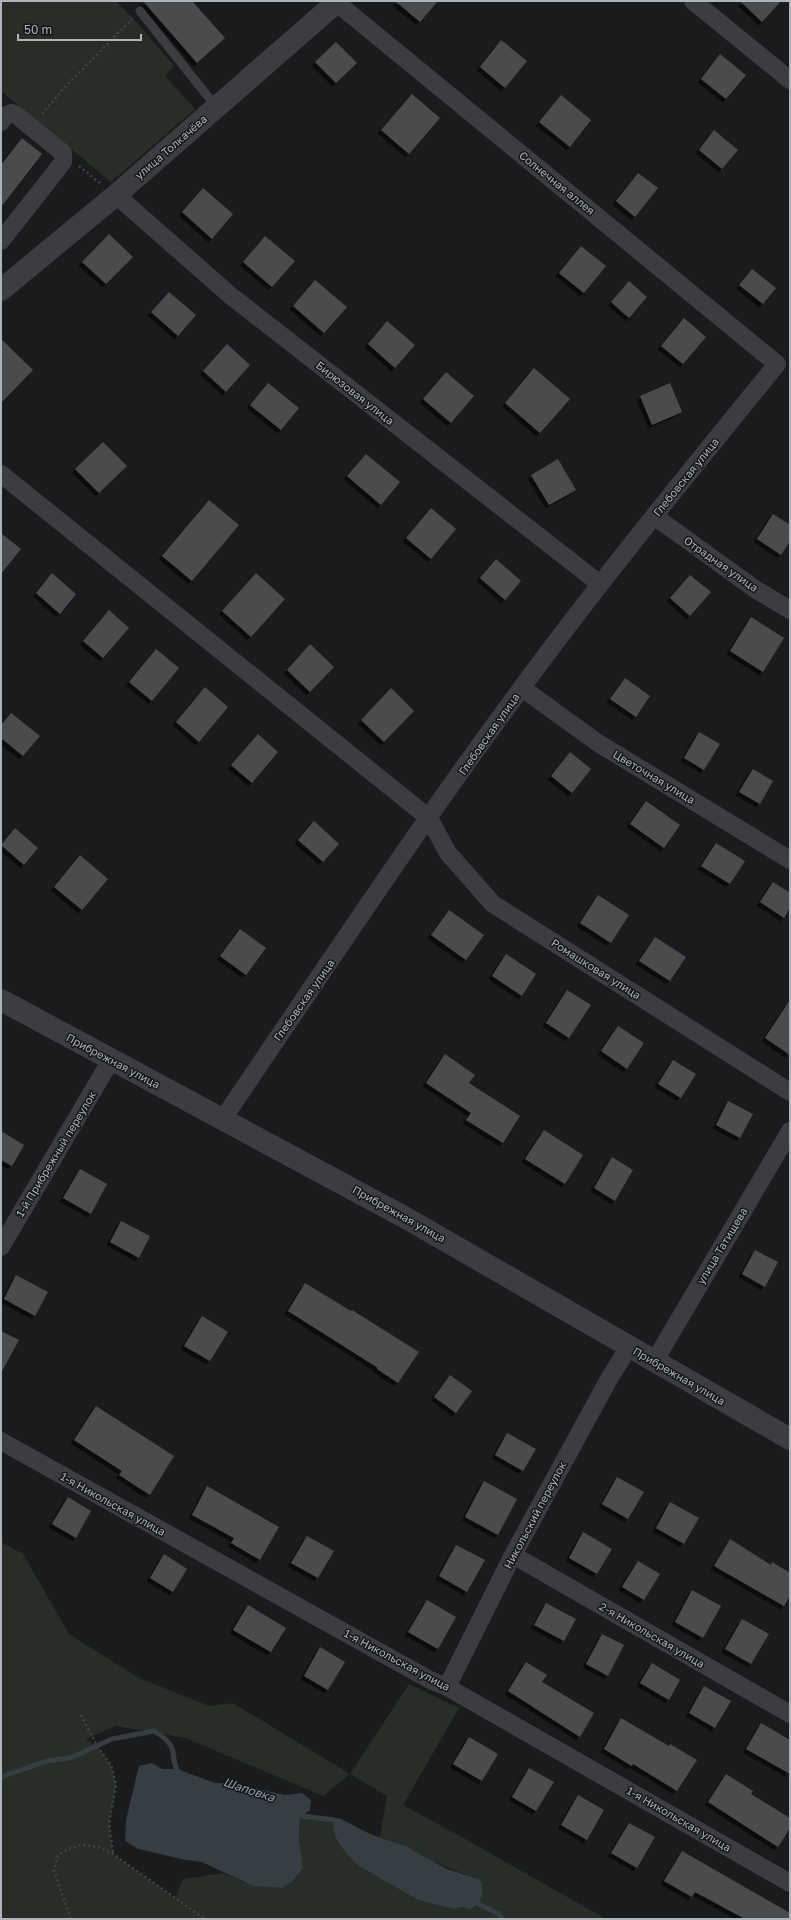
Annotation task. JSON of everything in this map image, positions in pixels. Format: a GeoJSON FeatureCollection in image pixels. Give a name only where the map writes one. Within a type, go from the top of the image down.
{"type":"FeatureCollection","features":[{"type":"Feature","properties":{"kind":"street"},"geometry":{"type":"LineString","coordinates":[[693,1],[790,80]]}},
{"type":"Feature","properties":{"kind":"street","name":"улица Толкачёва"},"geometry":{"type":"LineString","coordinates":[[1,290],[116,195],[337,2]]}},
{"type":"Feature","properties":{"kind":"street","name":"Солнечная аллея"},"geometry":{"type":"LineString","coordinates":[[337,2],[777,364]]}},
{"type":"Feature","properties":{"kind":"street"},"geometry":{"type":"LineString","coordinates":[[1,122],[6,114],[11,113],[63,153],[63,162],[1,241]]}},
{"type":"Feature","properties":{"kind":"street","name":"Бирюзовая улица"},"geometry":{"type":"LineString","coordinates":[[116,195],[231,296],[600,584]]}},
{"type":"Feature","properties":{"kind":"street","name":"Глебовская улица"},"geometry":{"type":"LineString","coordinates":[[222,1120],[429,818],[522,688],[600,584],[777,364]]}},
{"type":"Feature","properties":{"kind":"street"},"geometry":{"type":"LineString","coordinates":[[1,474],[429,818]]}},
{"type":"Feature","properties":{"kind":"street","name":"Отрадная улица"},"geometry":{"type":"LineString","coordinates":[[654,516],[755,589],[790,610]]}},
{"type":"Feature","properties":{"kind":"street","name":"Цветочная улица"},"geometry":{"type":"LineString","coordinates":[[522,688],[598,743],[790,860]]}},
{"type":"Feature","properties":{"kind":"street","name":"Ромашковая улица"},"geometry":{"type":"LineString","coordinates":[[429,818],[448,853],[493,904],[790,1092]]}},
{"type":"Feature","properties":{"kind":"street","name":"Прибрежная улица"},"geometry":{"type":"LineString","coordinates":[[1,1000],[406,1218],[790,1439]]}},
{"type":"Feature","properties":{"kind":"street","name":"1-й Прибрежный переулок"},"geometry":{"type":"LineString","coordinates":[[1,1247],[111,1060]]}},
{"type":"Feature","properties":{"kind":"street","name":"улица Татищева"},"geometry":{"type":"LineString","coordinates":[[654,1362],[790,1131]]}},
{"type":"Feature","properties":{"kind":"street","name":"Никольский переулок"},"geometry":{"type":"LineString","coordinates":[[447,1687],[513,1555],[610,1377],[629,1347]]}},
{"type":"Feature","properties":{"kind":"street","name":"1-я Никольская улица"},"geometry":{"type":"LineString","coordinates":[[1,1441],[423,1676],[447,1687],[790,1883]]}},
{"type":"Feature","properties":{"kind":"street","name":"2-я Никольская улица"},"geometry":{"type":"LineString","coordinates":[[513,1555],[790,1714]]}},
{"type":"Feature","properties":{"kind":"lane"},"geometry":{"type":"LineString","coordinates":[[140,11],[217,108]]}},
{"type":"Feature","properties":{"kind":"path"},"geometry":{"type":"LineString","coordinates":[[31,127],[66,86],[140,11]]}},
{"type":"Feature","properties":{"kind":"path"},"geometry":{"type":"LineString","coordinates":[[63,153],[116,195]]}},
{"type":"Feature","properties":{"kind":"path"},"geometry":{"type":"LineString","coordinates":[[81,1715],[97,1746],[111,1765],[116,1785],[109,1823],[113,1854]]}},
{"type":"Feature","properties":{"kind":"path"},"geometry":{"type":"LineString","coordinates":[[71,1919],[54,1871],[58,1855],[70,1848],[82,1845],[98,1847],[113,1854],[205,1919]]}},
{"type":"Feature","properties":{"kind":"shaded area"},"geometry":{"type":"Polygon","coordinates":[[[1,1],[115,1],[133,18],[174,66],[165,76],[195,109],[111,182],[1,91],[1,1]]]}},
{"type":"Feature","properties":{"kind":"shaded area"},"geometry":{"type":"Polygon","coordinates":[[[1,1542],[23,1554],[69,1634],[139,1678],[209,1706],[233,1703],[350,1774],[409,1684],[459,1708],[403,1805],[606,1919],[1,1919],[1,1542]],[[116,1726],[86,1739],[97,1746],[111,1765],[116,1785],[109,1823],[113,1854],[175,1898],[183,1879],[224,1873],[253,1886],[282,1888],[292,1882],[303,1868],[299,1839],[300,1817],[334,1820],[334,1833],[344,1851],[354,1862],[418,1900],[454,1909],[463,1907],[470,1910],[465,1874],[443,1866],[380,1837],[387,1796],[350,1774],[323,1796],[186,1738],[116,1726]]]}},
{"type":"Feature","properties":{"kind":"water"},"geometry":{"type":"Polygon","coordinates":[[[152,1763],[162,1769],[177,1769],[215,1783],[231,1783],[285,1795],[302,1793],[311,1800],[310,1810],[300,1817],[299,1839],[303,1868],[292,1882],[282,1888],[253,1886],[202,1862],[186,1860],[138,1849],[125,1841],[126,1820],[139,1766],[152,1763]]]}},
{"type":"Feature","properties":{"kind":"water"},"geometry":{"type":"Polygon","coordinates":[[[339,1818],[370,1834],[405,1846],[447,1869],[478,1879],[482,1884],[482,1896],[478,1904],[470,1910],[463,1907],[454,1909],[418,1900],[359,1866],[344,1851],[334,1833],[334,1820],[339,1818]]]}},
{"type":"Feature","properties":{"kind":"building"},"geometry":{"type":"Polygon","coordinates":[[[143,1],[192,1],[225,38],[197,63],[143,1]]]}},
{"type":"Feature","properties":{"kind":"building"},"geometry":{"type":"Polygon","coordinates":[[[395,1],[438,1],[420,22],[395,1]]]}},
{"type":"Feature","properties":{"kind":"building"},"geometry":{"type":"Polygon","coordinates":[[[740,1],[781,1],[762,22],[740,1]]]}},
{"type":"Feature","properties":{"kind":"building"},"geometry":{"type":"Polygon","coordinates":[[[501,40],[527,61],[505,88],[480,67],[501,40]]]}},
{"type":"Feature","properties":{"kind":"building"},"geometry":{"type":"Polygon","coordinates":[[[336,42],[357,63],[336,83],[315,62],[336,42]]]}},
{"type":"Feature","properties":{"kind":"building"},"geometry":{"type":"Polygon","coordinates":[[[720,54],[746,75],[726,99],[701,79],[720,54]]]}},
{"type":"Feature","properties":{"kind":"building"},"geometry":{"type":"Polygon","coordinates":[[[412,94],[440,118],[409,154],[381,130],[412,94]]]}},
{"type":"Feature","properties":{"kind":"building"},"geometry":{"type":"Polygon","coordinates":[[[561,95],[591,120],[570,147],[539,122],[561,95]]]}},
{"type":"Feature","properties":{"kind":"building"},"geometry":{"type":"Polygon","coordinates":[[[714,130],[738,150],[722,169],[699,150],[714,130]]]}},
{"type":"Feature","properties":{"kind":"building"},"geometry":{"type":"Polygon","coordinates":[[[22,138],[42,154],[1,207],[1,165],[22,138]]]}},
{"type":"Feature","properties":{"kind":"building"},"geometry":{"type":"Polygon","coordinates":[[[638,173],[658,188],[635,217],[616,201],[638,173]]]}},
{"type":"Feature","properties":{"kind":"building"},"geometry":{"type":"Polygon","coordinates":[[[203,188],[233,214],[212,239],[182,212],[203,188]]]}},
{"type":"Feature","properties":{"kind":"building"},"geometry":{"type":"Polygon","coordinates":[[[109,234],[133,257],[106,284],[82,262],[109,234]]]}},
{"type":"Feature","properties":{"kind":"building"},"geometry":{"type":"Polygon","coordinates":[[[265,236],[295,261],[272,287],[243,262],[265,236]]]}},
{"type":"Feature","properties":{"kind":"building"},"geometry":{"type":"Polygon","coordinates":[[[581,246],[606,266],[584,293],[559,273],[581,246]]]}},
{"type":"Feature","properties":{"kind":"building"},"geometry":{"type":"Polygon","coordinates":[[[752,269],[776,288],[763,304],[739,285],[752,269]]]}},
{"type":"Feature","properties":{"kind":"building"},"geometry":{"type":"Polygon","coordinates":[[[315,280],[347,307],[324,333],[293,306],[315,280]]]}},
{"type":"Feature","properties":{"kind":"building"},"geometry":{"type":"Polygon","coordinates":[[[629,281],[647,297],[629,318],[611,302],[629,281]]]}},
{"type":"Feature","properties":{"kind":"building"},"geometry":{"type":"Polygon","coordinates":[[[169,292],[196,315],[178,336],[151,312],[169,292]]]}},
{"type":"Feature","properties":{"kind":"building"},"geometry":{"type":"Polygon","coordinates":[[[684,318],[706,337],[683,364],[661,346],[684,318]]]}},
{"type":"Feature","properties":{"kind":"building"},"geometry":{"type":"Polygon","coordinates":[[[387,321],[415,345],[395,368],[368,344],[387,321]]]}},
{"type":"Feature","properties":{"kind":"building"},"geometry":{"type":"Polygon","coordinates":[[[1,339],[33,370],[1,403],[1,339]]]}},
{"type":"Feature","properties":{"kind":"building"},"geometry":{"type":"Polygon","coordinates":[[[227,344],[250,365],[226,392],[203,371],[227,344]]]}},
{"type":"Feature","properties":{"kind":"building"},"geometry":{"type":"Polygon","coordinates":[[[534,368],[570,399],[540,433],[505,403],[534,368]]]}},
{"type":"Feature","properties":{"kind":"building"},"geometry":{"type":"Polygon","coordinates":[[[446,372],[474,396],[451,423],[423,399],[446,372]]]}},
{"type":"Feature","properties":{"kind":"building"},"geometry":{"type":"Polygon","coordinates":[[[268,383],[299,408],[281,430],[250,405],[268,383]]]}},
{"type":"Feature","properties":{"kind":"building"},"geometry":{"type":"Polygon","coordinates":[[[670,383],[682,412],[652,425],[640,396],[670,383]]]}},
{"type":"Feature","properties":{"kind":"building"},"geometry":{"type":"Polygon","coordinates":[[[103,442],[127,466],[99,493],[75,469],[103,442]]]}},
{"type":"Feature","properties":{"kind":"building"},"geometry":{"type":"Polygon","coordinates":[[[366,454],[400,482],[381,505],[347,476],[366,454]]]}},
{"type":"Feature","properties":{"kind":"building"},"geometry":{"type":"Polygon","coordinates":[[[558,459],[576,490],[549,505],[531,475],[558,459]]]}},
{"type":"Feature","properties":{"kind":"building"},"geometry":{"type":"Polygon","coordinates":[[[209,500],[239,525],[192,581],[162,556],[209,500]]]}},
{"type":"Feature","properties":{"kind":"building"},"geometry":{"type":"Polygon","coordinates":[[[431,508],[456,529],[431,559],[406,538],[431,508]]]}},
{"type":"Feature","properties":{"kind":"building"},"geometry":{"type":"Polygon","coordinates":[[[773,514],[790,525],[790,541],[781,555],[757,539],[773,514]]]}},
{"type":"Feature","properties":{"kind":"building"},"geometry":{"type":"Polygon","coordinates":[[[1,533],[21,549],[1,574],[1,533]]]}},
{"type":"Feature","properties":{"kind":"building"},"geometry":{"type":"Polygon","coordinates":[[[496,559],[521,581],[505,600],[480,578],[496,559]]]}},
{"type":"Feature","properties":{"kind":"building"},"geometry":{"type":"Polygon","coordinates":[[[52,573],[76,594],[60,614],[36,593],[52,573]]]}},
{"type":"Feature","properties":{"kind":"building"},"geometry":{"type":"Polygon","coordinates":[[[256,573],[285,599],[251,637],[222,611],[256,573]]]}},
{"type":"Feature","properties":{"kind":"building"},"geometry":{"type":"Polygon","coordinates":[[[690,575],[711,592],[690,616],[670,598],[690,575]]]}},
{"type":"Feature","properties":{"kind":"building"},"geometry":{"type":"Polygon","coordinates":[[[109,610],[129,628],[103,658],[83,641],[109,610]]]}},
{"type":"Feature","properties":{"kind":"building"},"geometry":{"type":"Polygon","coordinates":[[[751,617],[784,638],[763,672],[730,651],[751,617]]]}},
{"type":"Feature","properties":{"kind":"building"},"geometry":{"type":"Polygon","coordinates":[[[310,644],[334,667],[310,692],[287,670],[310,644]]]}},
{"type":"Feature","properties":{"kind":"building"},"geometry":{"type":"Polygon","coordinates":[[[156,649],[179,668],[152,701],[129,682],[156,649]]]}},
{"type":"Feature","properties":{"kind":"building"},"geometry":{"type":"Polygon","coordinates":[[[625,678],[650,696],[636,717],[610,699],[625,678]]]}},
{"type":"Feature","properties":{"kind":"building"},"geometry":{"type":"Polygon","coordinates":[[[205,687],[228,707],[199,742],[176,722],[205,687]]]}},
{"type":"Feature","properties":{"kind":"building"},"geometry":{"type":"Polygon","coordinates":[[[391,688],[414,711],[384,742],[361,720],[391,688]]]}},
{"type":"Feature","properties":{"kind":"building"},"geometry":{"type":"Polygon","coordinates":[[[11,713],[40,736],[23,756],[1,738],[1,725],[11,713]]]}},
{"type":"Feature","properties":{"kind":"building"},"geometry":{"type":"Polygon","coordinates":[[[699,732],[720,744],[704,770],[684,758],[699,732]]]}},
{"type":"Feature","properties":{"kind":"building"},"geometry":{"type":"Polygon","coordinates":[[[258,734],[278,752],[252,783],[231,765],[258,734]]]}},
{"type":"Feature","properties":{"kind":"building"},"geometry":{"type":"Polygon","coordinates":[[[570,752],[591,769],[572,793],[551,776],[570,752]]]}},
{"type":"Feature","properties":{"kind":"building"},"geometry":{"type":"Polygon","coordinates":[[[753,769],[773,781],[760,804],[739,792],[753,769]]]}},
{"type":"Feature","properties":{"kind":"building"},"geometry":{"type":"Polygon","coordinates":[[[646,801],[680,825],[664,848],[630,824],[646,801]]]}},
{"type":"Feature","properties":{"kind":"building"},"geometry":{"type":"Polygon","coordinates":[[[314,821],[339,844],[323,862],[298,840],[314,821]]]}},
{"type":"Feature","properties":{"kind":"building"},"geometry":{"type":"Polygon","coordinates":[[[15,828],[38,848],[24,865],[1,845],[15,828]]]}},
{"type":"Feature","properties":{"kind":"building"},"geometry":{"type":"Polygon","coordinates":[[[716,843],[745,861],[730,884],[701,866],[716,843]]]}},
{"type":"Feature","properties":{"kind":"building"},"geometry":{"type":"Polygon","coordinates":[[[80,855],[108,879],[82,910],[54,887],[80,855]]]}},
{"type":"Feature","properties":{"kind":"building"},"geometry":{"type":"Polygon","coordinates":[[[773,882],[790,893],[790,908],[784,918],[760,902],[773,882]]]}},
{"type":"Feature","properties":{"kind":"building"},"geometry":{"type":"Polygon","coordinates":[[[598,895],[629,915],[611,943],[580,923],[598,895]]]}},
{"type":"Feature","properties":{"kind":"building"},"geometry":{"type":"Polygon","coordinates":[[[449,910],[484,935],[466,960],[431,935],[449,910]]]}},
{"type":"Feature","properties":{"kind":"building"},"geometry":{"type":"Polygon","coordinates":[[[240,929],[266,948],[246,975],[220,956],[240,929]]]}},
{"type":"Feature","properties":{"kind":"building"},"geometry":{"type":"Polygon","coordinates":[[[655,937],[686,957],[670,981],[639,961],[655,937]]]}},
{"type":"Feature","properties":{"kind":"building"},"geometry":{"type":"Polygon","coordinates":[[[506,954],[536,974],[522,996],[492,976],[506,954]]]}},
{"type":"Feature","properties":{"kind":"building"},"geometry":{"type":"Polygon","coordinates":[[[567,990],[591,1005],[569,1038],[546,1023],[567,990]]]}},
{"type":"Feature","properties":{"kind":"building"},"geometry":{"type":"Polygon","coordinates":[[[790,1000],[790,1055],[765,1038],[790,1000]]]}},
{"type":"Feature","properties":{"kind":"building"},"geometry":{"type":"Polygon","coordinates":[[[618,1026],[644,1043],[627,1069],[601,1051],[618,1026]]]}},
{"type":"Feature","properties":{"kind":"building"},"geometry":{"type":"Polygon","coordinates":[[[445,1054],[475,1075],[469,1083],[520,1116],[503,1143],[466,1120],[471,1113],[426,1083],[445,1054]]]}},
{"type":"Feature","properties":{"kind":"building"},"geometry":{"type":"Polygon","coordinates":[[[673,1060],[696,1074],[681,1098],[658,1084],[673,1060]]]}},
{"type":"Feature","properties":{"kind":"building"},"geometry":{"type":"Polygon","coordinates":[[[728,1101],[753,1114],[740,1138],[716,1125],[728,1101]]]}},
{"type":"Feature","properties":{"kind":"building"},"geometry":{"type":"Polygon","coordinates":[[[544,1130],[583,1155],[565,1184],[525,1159],[544,1130]]]}},
{"type":"Feature","properties":{"kind":"building"},"geometry":{"type":"Polygon","coordinates":[[[1,1131],[24,1145],[12,1166],[1,1160],[1,1131]]]}},
{"type":"Feature","properties":{"kind":"building"},"geometry":{"type":"Polygon","coordinates":[[[612,1157],[633,1170],[615,1201],[594,1188],[612,1157]]]}},
{"type":"Feature","properties":{"kind":"building"},"geometry":{"type":"Polygon","coordinates":[[[80,1169],[107,1184],[91,1214],[63,1198],[80,1169]]]}},
{"type":"Feature","properties":{"kind":"building"},"geometry":{"type":"Polygon","coordinates":[[[121,1221],[150,1236],[139,1258],[110,1242],[121,1221]]]}},
{"type":"Feature","properties":{"kind":"building"},"geometry":{"type":"Polygon","coordinates":[[[755,1250],[778,1262],[765,1287],[742,1274],[755,1250]]]}},
{"type":"Feature","properties":{"kind":"building"},"geometry":{"type":"Polygon","coordinates":[[[16,1275],[48,1292],[35,1316],[4,1299],[16,1275]]]}},
{"type":"Feature","properties":{"kind":"building"},"geometry":{"type":"Polygon","coordinates":[[[305,1283],[351,1311],[352,1310],[419,1352],[398,1383],[377,1369],[378,1368],[288,1311],[305,1283]]]}},
{"type":"Feature","properties":{"kind":"building"},"geometry":{"type":"Polygon","coordinates":[[[202,1316],[228,1332],[210,1361],[184,1346],[202,1316]]]}},
{"type":"Feature","properties":{"kind":"building"},"geometry":{"type":"Polygon","coordinates":[[[1,1331],[19,1340],[1,1373],[1,1331]]]}},
{"type":"Feature","properties":{"kind":"building"},"geometry":{"type":"Polygon","coordinates":[[[450,1375],[472,1391],[456,1413],[434,1397],[450,1375]]]}},
{"type":"Feature","properties":{"kind":"building"},"geometry":{"type":"Polygon","coordinates":[[[96,1406],[174,1456],[150,1495],[119,1475],[122,1471],[74,1440],[96,1406]]]}},
{"type":"Feature","properties":{"kind":"building"},"geometry":{"type":"Polygon","coordinates":[[[507,1433],[536,1449],[523,1471],[495,1455],[507,1433]]]}},
{"type":"Feature","properties":{"kind":"building"},"geometry":{"type":"Polygon","coordinates":[[[617,1477],[644,1492],[628,1519],[602,1504],[617,1477]]]}},
{"type":"Feature","properties":{"kind":"building"},"geometry":{"type":"Polygon","coordinates":[[[484,1481],[517,1499],[498,1535],[465,1517],[484,1481]]]}},
{"type":"Feature","properties":{"kind":"building"},"geometry":{"type":"Polygon","coordinates":[[[207,1486],[279,1527],[260,1560],[231,1543],[234,1538],[192,1515],[207,1486]]]}},
{"type":"Feature","properties":{"kind":"building"},"geometry":{"type":"Polygon","coordinates":[[[68,1497],[91,1511],[76,1538],[52,1524],[68,1497]]]}},
{"type":"Feature","properties":{"kind":"building"},"geometry":{"type":"Polygon","coordinates":[[[670,1502],[699,1518],[684,1544],[656,1528],[670,1502]]]}},
{"type":"Feature","properties":{"kind":"building"},"geometry":{"type":"Polygon","coordinates":[[[583,1532],[612,1549],[597,1574],[569,1558],[583,1532]]]}},
{"type":"Feature","properties":{"kind":"building"},"geometry":{"type":"Polygon","coordinates":[[[307,1536],[334,1551],[318,1578],[291,1563],[307,1536]]]}},
{"type":"Feature","properties":{"kind":"building"},"geometry":{"type":"Polygon","coordinates":[[[730,1539],[771,1565],[772,1562],[790,1573],[790,1596],[784,1606],[714,1566],[730,1539]]]}},
{"type":"Feature","properties":{"kind":"building"},"geometry":{"type":"Polygon","coordinates":[[[456,1545],[485,1560],[467,1592],[439,1576],[456,1545]]]}},
{"type":"Feature","properties":{"kind":"building"},"geometry":{"type":"Polygon","coordinates":[[[164,1554],[187,1569],[173,1592],[150,1578],[164,1554]]]}},
{"type":"Feature","properties":{"kind":"building"},"geometry":{"type":"Polygon","coordinates":[[[638,1561],[660,1574],[644,1600],[622,1587],[638,1561]]]}},
{"type":"Feature","properties":{"kind":"building"},"geometry":{"type":"Polygon","coordinates":[[[692,1590],[721,1606],[703,1638],[675,1622],[692,1590]]]}},
{"type":"Feature","properties":{"kind":"building"},"geometry":{"type":"Polygon","coordinates":[[[427,1600],[456,1617],[438,1649],[408,1632],[427,1600]]]}},
{"type":"Feature","properties":{"kind":"building"},"geometry":{"type":"Polygon","coordinates":[[[546,1603],[576,1619],[564,1641],[534,1625],[546,1603]]]}},
{"type":"Feature","properties":{"kind":"building"},"geometry":{"type":"Polygon","coordinates":[[[248,1605],[286,1628],[271,1652],[233,1630],[248,1605]]]}},
{"type":"Feature","properties":{"kind":"building"},"geometry":{"type":"Polygon","coordinates":[[[742,1619],[769,1634],[751,1664],[725,1649],[742,1619]]]}},
{"type":"Feature","properties":{"kind":"building"},"geometry":{"type":"Polygon","coordinates":[[[602,1634],[624,1645],[608,1676],[586,1664],[602,1634]]]}},
{"type":"Feature","properties":{"kind":"building"},"geometry":{"type":"Polygon","coordinates":[[[320,1647],[345,1662],[328,1690],[304,1676],[320,1647]]]}},
{"type":"Feature","properties":{"kind":"building"},"geometry":{"type":"Polygon","coordinates":[[[526,1662],[547,1675],[542,1682],[594,1713],[580,1737],[508,1691],[526,1662]]]}},
{"type":"Feature","properties":{"kind":"building"},"geometry":{"type":"Polygon","coordinates":[[[652,1663],[680,1680],[669,1700],[640,1683],[652,1663]]]}},
{"type":"Feature","properties":{"kind":"building"},"geometry":{"type":"Polygon","coordinates":[[[704,1686],[731,1701],[715,1728],[689,1713],[704,1686]]]}},
{"type":"Feature","properties":{"kind":"building"},"geometry":{"type":"Polygon","coordinates":[[[621,1718],[669,1746],[670,1744],[697,1760],[677,1791],[633,1764],[632,1766],[604,1749],[621,1718]]]}},
{"type":"Feature","properties":{"kind":"building"},"geometry":{"type":"Polygon","coordinates":[[[761,1723],[790,1740],[790,1774],[746,1749],[761,1723]]]}},
{"type":"Feature","properties":{"kind":"building"},"geometry":{"type":"Polygon","coordinates":[[[469,1737],[498,1754],[482,1781],[453,1764],[469,1737]]]}},
{"type":"Feature","properties":{"kind":"building"},"geometry":{"type":"Polygon","coordinates":[[[529,1768],[554,1782],[536,1811],[512,1797],[529,1768]]]}},
{"type":"Feature","properties":{"kind":"building"},"geometry":{"type":"Polygon","coordinates":[[[726,1774],[753,1791],[751,1794],[790,1818],[790,1828],[778,1847],[708,1802],[726,1774]]]}},
{"type":"Feature","properties":{"kind":"building"},"geometry":{"type":"Polygon","coordinates":[[[578,1795],[604,1810],[587,1840],[561,1825],[578,1795]]]}},
{"type":"Feature","properties":{"kind":"building"},"geometry":{"type":"Polygon","coordinates":[[[629,1823],[655,1837],[637,1868],[611,1853],[629,1823]]]}},
{"type":"Feature","properties":{"kind":"building"},"geometry":{"type":"Polygon","coordinates":[[[682,1851],[790,1913],[790,1919],[745,1919],[695,1892],[692,1897],[664,1881],[682,1851]]]}},
{"type":"Feature","properties":{"kind":"waterway","name":"Шаповка"},"geometry":{"type":"LineString","coordinates":[[1,1777],[47,1761],[70,1758],[112,1739],[154,1731],[163,1737],[171,1747],[179,1774]]}},
{"type":"Feature","properties":{"kind":"waterway","name":"Шаповка"},"geometry":{"type":"LineString","coordinates":[[295,1815],[334,1820],[340,1823]]}},
{"type":"Feature","properties":{"kind":"waterway","name":"Шаповка"},"geometry":{"type":"LineString","coordinates":[[473,1901],[499,1914],[502,1919]]}}]}
